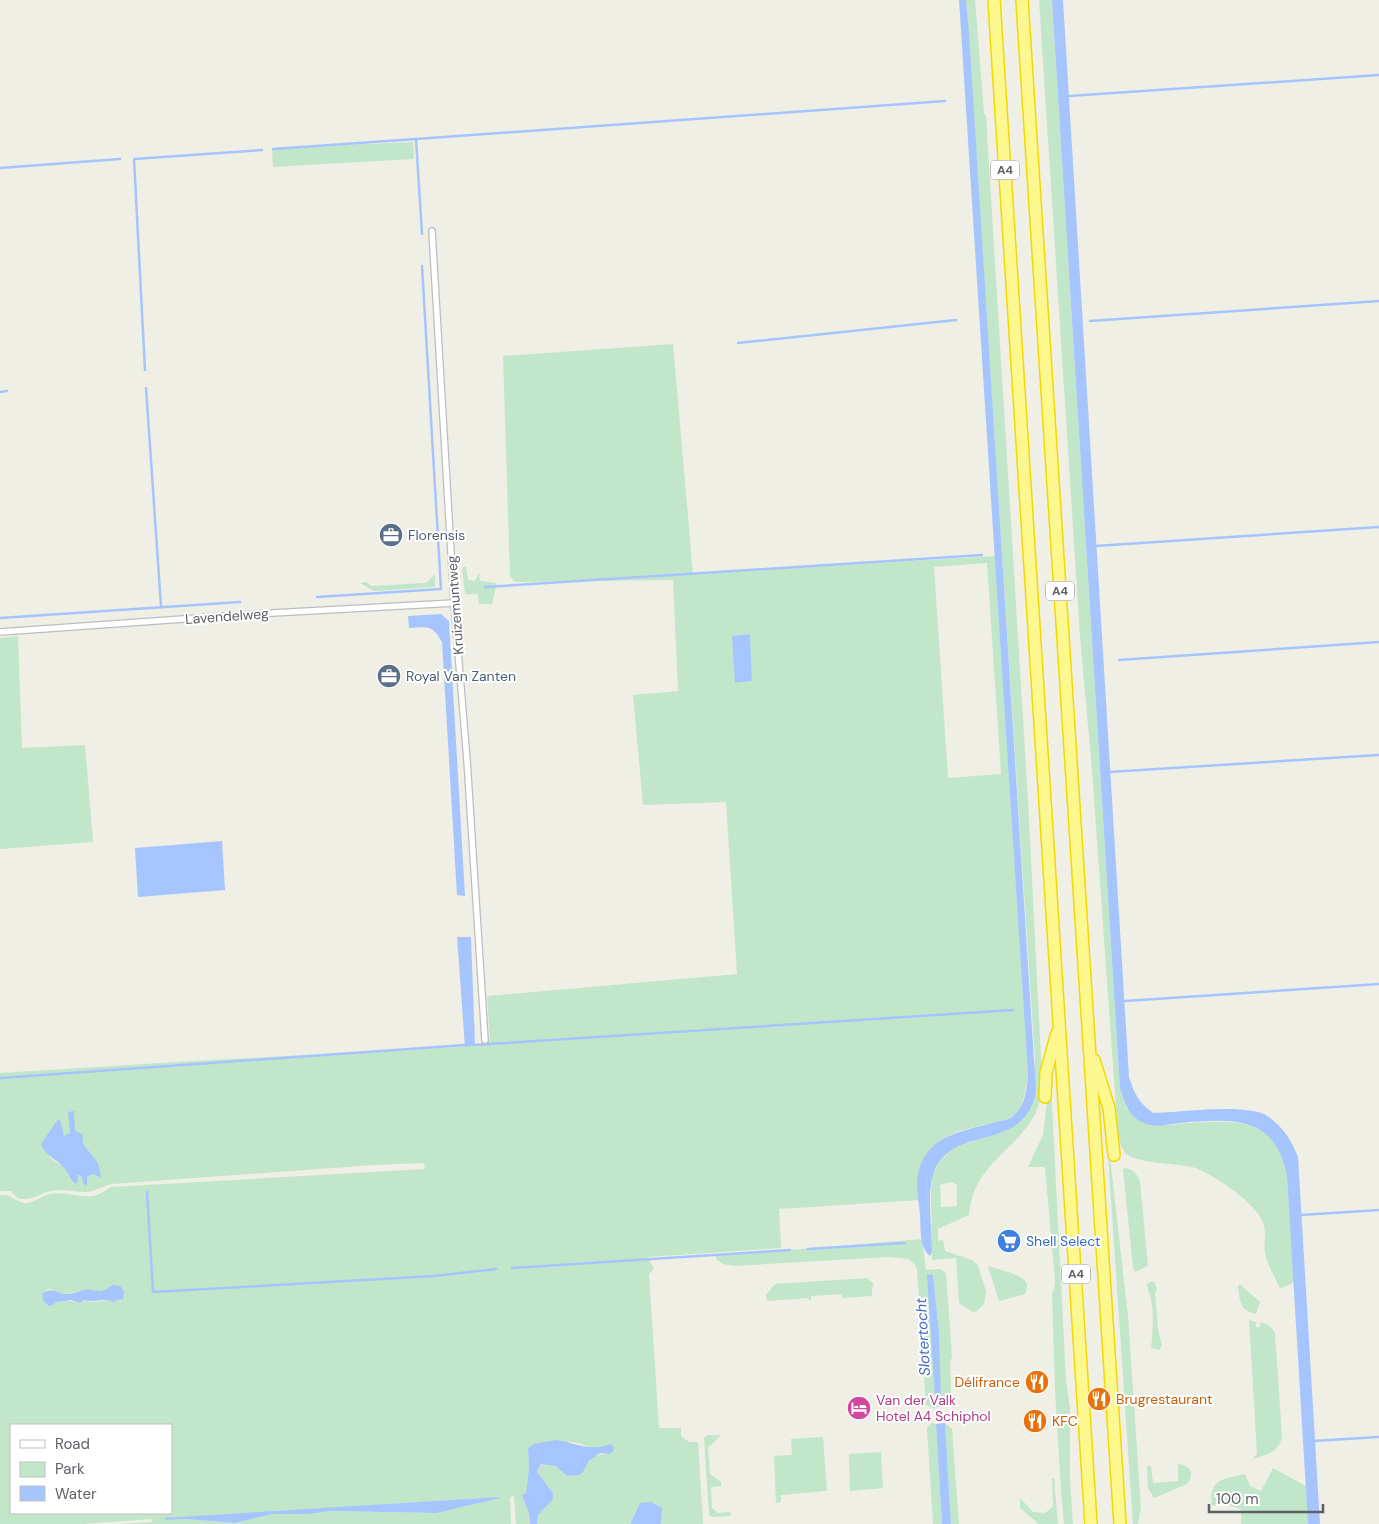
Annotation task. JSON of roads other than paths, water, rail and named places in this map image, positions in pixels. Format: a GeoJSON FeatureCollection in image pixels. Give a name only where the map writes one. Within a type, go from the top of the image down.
{"type":"FeatureCollection","features":[{"type":"Feature","properties":{"kind":"highway","name":"A4"},"geometry":{"type":"LineString","coordinates":[[994,0],[1091,1524]]}},
{"type":"Feature","properties":{"kind":"highway","name":"A4"},"geometry":{"type":"LineString","coordinates":[[1022,0],[1120,1524]]}},
{"type":"Feature","properties":{"kind":"highway","name":"A4"},"geometry":{"type":"LineString","coordinates":[[1045,1097],[1046,1073],[1060,1024]]}},
{"type":"Feature","properties":{"kind":"highway","name":"A4"},"geometry":{"type":"LineString","coordinates":[[1088,1043],[1109,1108],[1114,1155]]}},
{"type":"Feature","properties":{"kind":"street","name":"Kruizemuntweg"},"geometry":{"type":"LineString","coordinates":[[432,231],[454,603],[467,760],[485,1040]]}},
{"type":"Feature","properties":{"kind":"street","name":"Lavendelweg"},"geometry":{"type":"LineString","coordinates":[[0,632],[254,614],[454,603]]}},
{"type":"Feature","properties":{"kind":"water"},"geometry":{"type":"Polygon","coordinates":[[[959,0],[966,0],[969,33],[1036,1092],[1029,1112],[1017,1124],[1002,1132],[955,1148],[942,1159],[933,1175],[931,1183],[932,1252],[930,1256],[922,1243],[917,1181],[924,1158],[931,1148],[950,1136],[1012,1117],[1023,1102],[1028,1076],[959,0]]]}},
{"type":"Feature","properties":{"kind":"water"},"geometry":{"type":"Polygon","coordinates":[[[1052,0],[1063,0],[1129,1077],[1138,1097],[1153,1113],[1230,1109],[1259,1113],[1269,1117],[1279,1125],[1296,1151],[1298,1157],[1320,1524],[1308,1524],[1287,1176],[1281,1156],[1272,1141],[1261,1131],[1248,1125],[1217,1121],[1159,1126],[1146,1124],[1135,1118],[1132,1114],[1120,1088],[1052,0]]]}},
{"type":"Feature","properties":{"kind":"water"},"geometry":{"type":"Polygon","coordinates":[[[441,614],[449,621],[465,896],[457,895],[442,642],[432,629],[421,627],[409,628],[408,616],[441,614]]]}},
{"type":"Feature","properties":{"kind":"water"},"geometry":{"type":"Polygon","coordinates":[[[750,634],[752,681],[735,683],[732,636],[750,634]]]}},
{"type":"Feature","properties":{"kind":"water"},"geometry":{"type":"Polygon","coordinates":[[[222,841],[225,890],[138,897],[135,848],[222,841]]]}},
{"type":"Feature","properties":{"kind":"water"},"geometry":{"type":"Polygon","coordinates":[[[457,937],[471,937],[475,1046],[465,1047],[457,937]]]}},
{"type":"Feature","properties":{"kind":"water"},"geometry":{"type":"Polygon","coordinates":[[[74,1111],[75,1131],[82,1134],[83,1144],[98,1163],[101,1178],[93,1174],[87,1177],[87,1185],[84,1185],[82,1177],[77,1174],[78,1181],[76,1184],[73,1182],[66,1170],[48,1155],[41,1144],[60,1119],[64,1136],[70,1133],[68,1112],[74,1111]]]}},
{"type":"Feature","properties":{"kind":"water"},"geometry":{"type":"Polygon","coordinates":[[[927,1275],[933,1275],[939,1332],[941,1398],[935,1399],[927,1275]]]}},
{"type":"Feature","properties":{"kind":"water"},"geometry":{"type":"Polygon","coordinates":[[[113,1285],[120,1286],[124,1291],[123,1300],[120,1299],[113,1302],[106,1300],[84,1300],[80,1303],[71,1300],[56,1302],[49,1306],[43,1300],[42,1293],[49,1290],[70,1294],[83,1290],[100,1291],[113,1285]]]}},
{"type":"Feature","properties":{"kind":"water"},"geometry":{"type":"Polygon","coordinates":[[[945,1423],[951,1524],[942,1524],[936,1424],[945,1423]]]}},
{"type":"Feature","properties":{"kind":"water"},"geometry":{"type":"Polygon","coordinates":[[[556,1440],[590,1447],[611,1444],[614,1447],[613,1452],[609,1454],[600,1453],[589,1461],[583,1472],[579,1475],[567,1476],[556,1466],[541,1464],[537,1472],[553,1493],[553,1499],[538,1515],[537,1524],[530,1524],[529,1513],[522,1495],[526,1493],[529,1468],[528,1448],[534,1444],[556,1440]]]}},
{"type":"Feature","properties":{"kind":"water"},"geometry":{"type":"Polygon","coordinates":[[[499,1497],[437,1513],[331,1511],[309,1514],[273,1514],[235,1523],[186,1519],[165,1520],[164,1518],[499,1497]]]}},
{"type":"Feature","properties":{"kind":"water"},"geometry":{"type":"Polygon","coordinates":[[[651,1502],[662,1508],[661,1524],[630,1524],[640,1503],[651,1502]]]}},
{"type":"Feature","properties":{"kind":"waterway"},"geometry":{"type":"LineString","coordinates":[[1069,96],[1379,75]]}},
{"type":"Feature","properties":{"kind":"waterway"},"geometry":{"type":"LineString","coordinates":[[422,234],[416,139],[945,101]]}},
{"type":"Feature","properties":{"kind":"waterway"},"geometry":{"type":"LineString","coordinates":[[273,149],[416,139]]}},
{"type":"Feature","properties":{"kind":"waterway"},"geometry":{"type":"LineString","coordinates":[[145,370],[134,159],[262,150]]}},
{"type":"Feature","properties":{"kind":"waterway"},"geometry":{"type":"LineString","coordinates":[[0,168],[120,159]]}},
{"type":"Feature","properties":{"kind":"waterway"},"geometry":{"type":"LineString","coordinates":[[317,597],[441,589],[422,266]]}},
{"type":"Feature","properties":{"kind":"waterway"},"geometry":{"type":"LineString","coordinates":[[1090,321],[1379,301]]}},
{"type":"Feature","properties":{"kind":"waterway"},"geometry":{"type":"LineString","coordinates":[[738,343],[956,320]]}},
{"type":"Feature","properties":{"kind":"waterway"},"geometry":{"type":"LineString","coordinates":[[146,388],[161,606]]}},
{"type":"Feature","properties":{"kind":"waterway"},"geometry":{"type":"LineString","coordinates":[[0,392],[7,391]]}},
{"type":"Feature","properties":{"kind":"waterway"},"geometry":{"type":"LineString","coordinates":[[1096,546],[1379,527]]}},
{"type":"Feature","properties":{"kind":"waterway"},"geometry":{"type":"LineString","coordinates":[[485,587],[982,555]]}},
{"type":"Feature","properties":{"kind":"waterway"},"geometry":{"type":"LineString","coordinates":[[0,618],[240,602]]}},
{"type":"Feature","properties":{"kind":"waterway"},"geometry":{"type":"LineString","coordinates":[[1119,660],[1379,642]]}},
{"type":"Feature","properties":{"kind":"waterway"},"geometry":{"type":"LineString","coordinates":[[1109,772],[1379,755]]}},
{"type":"Feature","properties":{"kind":"waterway"},"geometry":{"type":"LineString","coordinates":[[1125,1001],[1379,984]]}},
{"type":"Feature","properties":{"kind":"waterway"},"geometry":{"type":"LineString","coordinates":[[475,1045],[1013,1010]]}},
{"type":"Feature","properties":{"kind":"waterway"},"geometry":{"type":"LineString","coordinates":[[0,1078],[465,1045]]}},
{"type":"Feature","properties":{"kind":"waterway"},"geometry":{"type":"LineString","coordinates":[[147,1192],[153,1292],[434,1276],[496,1269]]}},
{"type":"Feature","properties":{"kind":"waterway"},"geometry":{"type":"LineString","coordinates":[[1301,1215],[1379,1210]]}},
{"type":"Feature","properties":{"kind":"waterway"},"geometry":{"type":"LineString","coordinates":[[808,1249],[905,1243]]}},
{"type":"Feature","properties":{"kind":"waterway"},"geometry":{"type":"LineString","coordinates":[[512,1268],[790,1250]]}},
{"type":"Feature","properties":{"kind":"waterway"},"geometry":{"type":"LineString","coordinates":[[1313,1441],[1379,1437]]}},
{"type":"Feature","properties":{"kind":"place","name":"Florensis"},"geometry":{"type":"Point","coordinates":[391,535]}},
{"type":"Feature","properties":{"kind":"place","name":"Royal Van Zanten"},"geometry":{"type":"Point","coordinates":[389,676]}},
{"type":"Feature","properties":{"kind":"place","name":"Shell Select"},"geometry":{"type":"Point","coordinates":[1009,1241]}},
{"type":"Feature","properties":{"kind":"place","name":"Délifrance"},"geometry":{"type":"Point","coordinates":[1037,1382]}},
{"type":"Feature","properties":{"kind":"place","name":"Brugrestaurant"},"geometry":{"type":"Point","coordinates":[1099,1399]}},
{"type":"Feature","properties":{"kind":"place","name":"Van der Valk Hotel A4 Schiphol"},"geometry":{"type":"Point","coordinates":[859,1408]}},
{"type":"Feature","properties":{"kind":"place","name":"KFC"},"geometry":{"type":"Point","coordinates":[1035,1421]}},
{"type":"Feature","properties":{"kind":"water label","name":"Slotertocht"},"geometry":{"type":"Point","coordinates":[923,1337]}}]}
